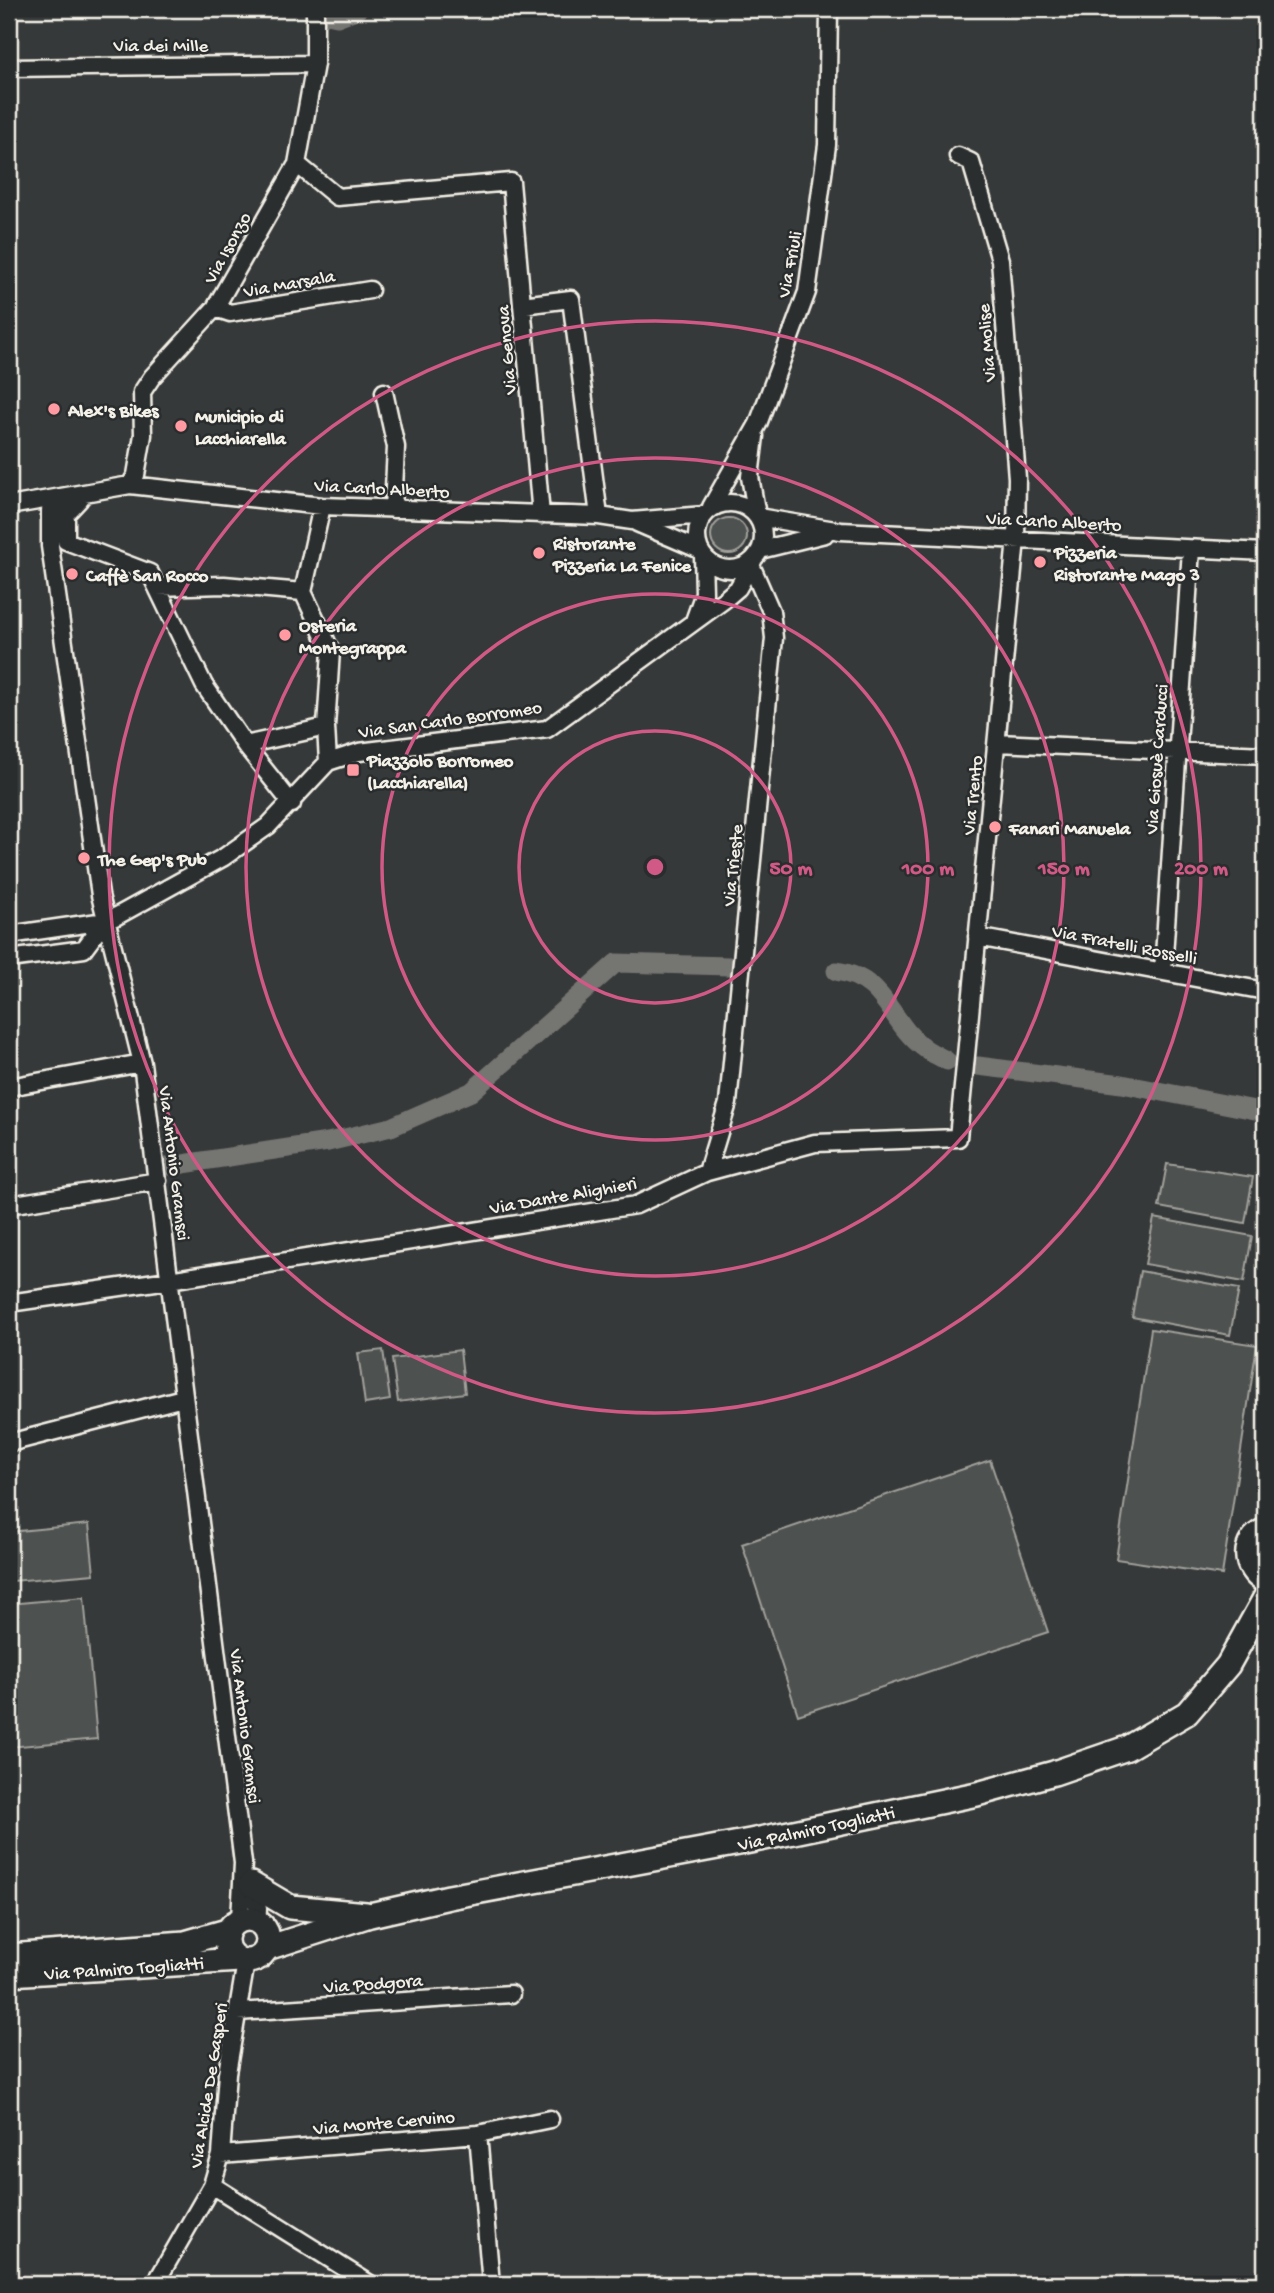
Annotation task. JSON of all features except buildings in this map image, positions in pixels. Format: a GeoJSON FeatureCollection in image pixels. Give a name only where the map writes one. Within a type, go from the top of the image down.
{"type":"FeatureCollection","features":[{"type":"Feature","properties":{"kind":"street","name":"Via Friuli"},"geometry":{"type":"LineString","coordinates":[[708,511],[758,424],[807,292],[827,145],[829,9]]}},
{"type":"Feature","properties":{"kind":"street","name":"Via Isonzo"},"geometry":{"type":"LineString","coordinates":[[130,485],[136,475],[143,435],[142,392],[152,377],[215,308],[297,164],[315,64],[316,10]]}},
{"type":"Feature","properties":{"kind":"street","name":"Via dei Mille"},"geometry":{"type":"LineString","coordinates":[[9,68],[315,64]]}},
{"type":"Feature","properties":{"kind":"street","name":"Via Molise"},"geometry":{"type":"LineString","coordinates":[[958,156],[971,162],[1000,260],[1017,478],[1016,539]]}},
{"type":"Feature","properties":{"kind":"street","name":"Via Genova"},"geometry":{"type":"LineString","coordinates":[[297,164],[337,197],[511,182],[541,515]]}},
{"type":"Feature","properties":{"kind":"street","name":"Via Marsala"},"geometry":{"type":"LineString","coordinates":[[215,308],[230,313],[370,290]]}},
{"type":"Feature","properties":{"kind":"street"},"geometry":{"type":"LineString","coordinates":[[522,305],[570,299],[600,516]]}},
{"type":"Feature","properties":{"kind":"street"},"geometry":{"type":"LineString","coordinates":[[384,391],[396,447],[393,509]]}},
{"type":"Feature","properties":{"kind":"street"},"geometry":{"type":"LineString","coordinates":[[755,559],[764,534],[750,477],[758,424]]}},
{"type":"Feature","properties":{"kind":"street","name":"Via Carlo Alberto"},"geometry":{"type":"LineString","coordinates":[[84,495],[130,485],[322,506],[600,516],[632,521],[701,553],[724,569],[746,566],[799,538],[841,531]]}},
{"type":"Feature","properties":{"kind":"street"},"geometry":{"type":"LineString","coordinates":[[9,506],[84,495]]}},
{"type":"Feature","properties":{"kind":"street"},"geometry":{"type":"LineString","coordinates":[[84,495],[66,513],[66,541],[150,573],[204,685],[245,744],[292,804]]}},
{"type":"Feature","properties":{"kind":"street","name":"Via Antonio Gramsci"},"geometry":{"type":"LineString","coordinates":[[84,495],[50,511],[50,545],[105,921],[142,1063],[183,1398],[247,1873],[258,1909],[246,1924]]}},
{"type":"Feature","properties":{"kind":"street","name":"Via Carlo Alberto"},"geometry":{"type":"LineString","coordinates":[[632,521],[708,511],[733,502],[741,504],[758,516],[841,531],[1265,552]]}},
{"type":"Feature","properties":{"kind":"street"},"geometry":{"type":"LineString","coordinates":[[9,934],[105,921],[224,857],[292,804],[328,762],[326,727],[331,651],[303,592],[322,506]]}},
{"type":"Feature","properties":{"kind":"street"},"geometry":{"type":"LineString","coordinates":[[694,621],[706,581],[697,538],[708,511]]}},
{"type":"Feature","properties":{"kind":"street","name":"Via Trento"},"geometry":{"type":"LineString","coordinates":[[958,1138],[1016,539]]}},
{"type":"Feature","properties":{"kind":"street","name":"Via Giosuè Carducci"},"geometry":{"type":"LineString","coordinates":[[1163,971],[1191,549]]}},
{"type":"Feature","properties":{"kind":"street","name":"Via San Carlo Borromeo"},"geometry":{"type":"LineString","coordinates":[[328,762],[359,752],[547,729],[738,588],[755,559]]}},
{"type":"Feature","properties":{"kind":"street","name":"Via Trieste"},"geometry":{"type":"LineString","coordinates":[[707,1172],[728,1103],[774,638],[771,611],[755,559]]}},
{"type":"Feature","properties":{"kind":"street"},"geometry":{"type":"LineString","coordinates":[[157,587],[224,585],[303,592]]}},
{"type":"Feature","properties":{"kind":"street"},"geometry":{"type":"LineString","coordinates":[[245,744],[326,727]]}},
{"type":"Feature","properties":{"kind":"street"},"geometry":{"type":"LineString","coordinates":[[997,744],[1265,755]]}},
{"type":"Feature","properties":{"kind":"street"},"geometry":{"type":"LineString","coordinates":[[9,959],[84,949],[105,921]]}},
{"type":"Feature","properties":{"kind":"street","name":"Via Fratelli Rosselli"},"geometry":{"type":"LineString","coordinates":[[977,937],[1265,991]]}},
{"type":"Feature","properties":{"kind":"street"},"geometry":{"type":"LineString","coordinates":[[9,1087],[142,1063]]}},
{"type":"Feature","properties":{"kind":"street","name":"Via Dante Alighieri"},"geometry":{"type":"LineString","coordinates":[[9,1303],[636,1205],[707,1172],[815,1143],[958,1138]]}},
{"type":"Feature","properties":{"kind":"street"},"geometry":{"type":"LineString","coordinates":[[9,1205],[158,1181]]}},
{"type":"Feature","properties":{"kind":"street"},"geometry":{"type":"LineString","coordinates":[[9,1443],[183,1398]]}},
{"type":"Feature","properties":{"kind":"street"},"geometry":{"type":"LineString","coordinates":[[1261,1588],[1247,1552],[1262,1527]]}},
{"type":"Feature","properties":{"kind":"street","name":"Via Palmiro Togliatti"},"geometry":{"type":"LineString","coordinates":[[267,1948],[370,1915],[883,1813],[1054,1773],[1127,1748],[1187,1713],[1228,1665],[1261,1588]]}},
{"type":"Feature","properties":{"kind":"street","name":"Via Palmiro Togliatti"},"geometry":{"type":"LineString","coordinates":[[247,1873],[272,1899],[302,1909],[370,1915]]}},
{"type":"Feature","properties":{"kind":"street","name":"Via Palmiro Togliatti"},"geometry":{"type":"LineString","coordinates":[[9,1956],[185,1943],[279,1913],[302,1909]]}},
{"type":"Feature","properties":{"kind":"street"},"geometry":{"type":"LineString","coordinates":[[246,1924],[268,1934],[267,1948],[259,1958],[243,1961],[227,1949],[246,1924]]}},
{"type":"Feature","properties":{"kind":"street","name":"Via Palmiro Togliatti"},"geometry":{"type":"LineString","coordinates":[[9,1974],[243,1961]]}},
{"type":"Feature","properties":{"kind":"street","name":"Via Alcide De Gasperi"},"geometry":{"type":"LineString","coordinates":[[155,2284],[212,2185],[221,2155],[227,2073],[238,2012],[243,1961]]}},
{"type":"Feature","properties":{"kind":"street","name":"Via Podgora"},"geometry":{"type":"LineString","coordinates":[[238,2012],[510,1994]]}},
{"type":"Feature","properties":{"kind":"street","name":"Via Monte Cervino"},"geometry":{"type":"LineString","coordinates":[[221,2155],[478,2134],[550,2119]]}},
{"type":"Feature","properties":{"kind":"street"},"geometry":{"type":"LineString","coordinates":[[478,2134],[491,2284]]}},
{"type":"Feature","properties":{"kind":"street"},"geometry":{"type":"LineString","coordinates":[[212,2185],[370,2284]]}},
{"type":"Feature","properties":{"kind":"shaded area"},"geometry":{"type":"Polygon","coordinates":[[[729,518],[742,523],[747,536],[742,549],[729,554],[716,549],[711,536],[716,523],[729,518]]]}},
{"type":"Feature","properties":{"kind":"shaded area"},"geometry":{"type":"Polygon","coordinates":[[[1167,1164],[1253,1177],[1245,1223],[1159,1207],[1167,1164]]]}},
{"type":"Feature","properties":{"kind":"shaded area"},"geometry":{"type":"Polygon","coordinates":[[[1154,1218],[1252,1236],[1244,1282],[1145,1264],[1154,1218]]]}},
{"type":"Feature","properties":{"kind":"shaded area"},"geometry":{"type":"Polygon","coordinates":[[[1140,1271],[1239,1289],[1230,1335],[1132,1317],[1140,1271]]]}},
{"type":"Feature","properties":{"kind":"shaded area"},"geometry":{"type":"Polygon","coordinates":[[[1151,1329],[1257,1345],[1222,1575],[1116,1559],[1151,1329]]]}},
{"type":"Feature","properties":{"kind":"shaded area"},"geometry":{"type":"Polygon","coordinates":[[[383,1350],[390,1400],[365,1404],[358,1353],[383,1350]]]}},
{"type":"Feature","properties":{"kind":"shaded area"},"geometry":{"type":"Polygon","coordinates":[[[460,1350],[465,1393],[398,1402],[392,1359],[460,1350]]]}},
{"type":"Feature","properties":{"kind":"shaded area"},"geometry":{"type":"Polygon","coordinates":[[[990,1460],[1048,1632],[798,1715],[742,1544],[990,1460]]]}},
{"type":"Feature","properties":{"kind":"shaded area"},"geometry":{"type":"Polygon","coordinates":[[[89,1524],[94,1574],[12,1581],[9,1532],[89,1524]]]}},
{"type":"Feature","properties":{"kind":"shaded area"},"geometry":{"type":"Polygon","coordinates":[[[84,1597],[97,1739],[9,1747],[9,1604],[84,1597]]]}},
{"type":"Feature","properties":{"kind":"waterway"},"geometry":{"type":"LineString","coordinates":[[328,15],[337,17],[358,9]]}},
{"type":"Feature","properties":{"kind":"waterway"},"geometry":{"type":"LineString","coordinates":[[170,1166],[328,1142],[391,1127],[471,1092],[616,963],[729,966]]}},
{"type":"Feature","properties":{"kind":"waterway"},"geometry":{"type":"LineString","coordinates":[[836,971],[866,982],[886,1002],[912,1037],[947,1061]]}},
{"type":"Feature","properties":{"kind":"waterway"},"geometry":{"type":"LineString","coordinates":[[978,1066],[1122,1084],[1265,1112]]}},
{"type":"Feature","properties":{"kind":"place","name":"Alex's Bikes"},"geometry":{"type":"Point","coordinates":[54,409]}},
{"type":"Feature","properties":{"kind":"place","name":"Municipio di Lacchiarella"},"geometry":{"type":"Point","coordinates":[181,426]}},
{"type":"Feature","properties":{"kind":"place","name":"Ristorante Pizzeria La Fenice"},"geometry":{"type":"Point","coordinates":[539,553]}},
{"type":"Feature","properties":{"kind":"place","name":"Pizzeria Ristorante Mago 3"},"geometry":{"type":"Point","coordinates":[1040,562]}},
{"type":"Feature","properties":{"kind":"place","name":"Caffè San Rocco"},"geometry":{"type":"Point","coordinates":[72,574]}},
{"type":"Feature","properties":{"kind":"place","name":"Osteria Montegrappa"},"geometry":{"type":"Point","coordinates":[285,635]}},
{"type":"Feature","properties":{"kind":"place","name":"Piazzolo Borromeo (Lacchiarella)"},"geometry":{"type":"Point","coordinates":[353,770]}},
{"type":"Feature","properties":{"kind":"place","name":"Fanari Manuela"},"geometry":{"type":"Point","coordinates":[995,827]}},
{"type":"Feature","properties":{"kind":"place","name":"The Gep's Pub"},"geometry":{"type":"Point","coordinates":[84,858]}}]}
